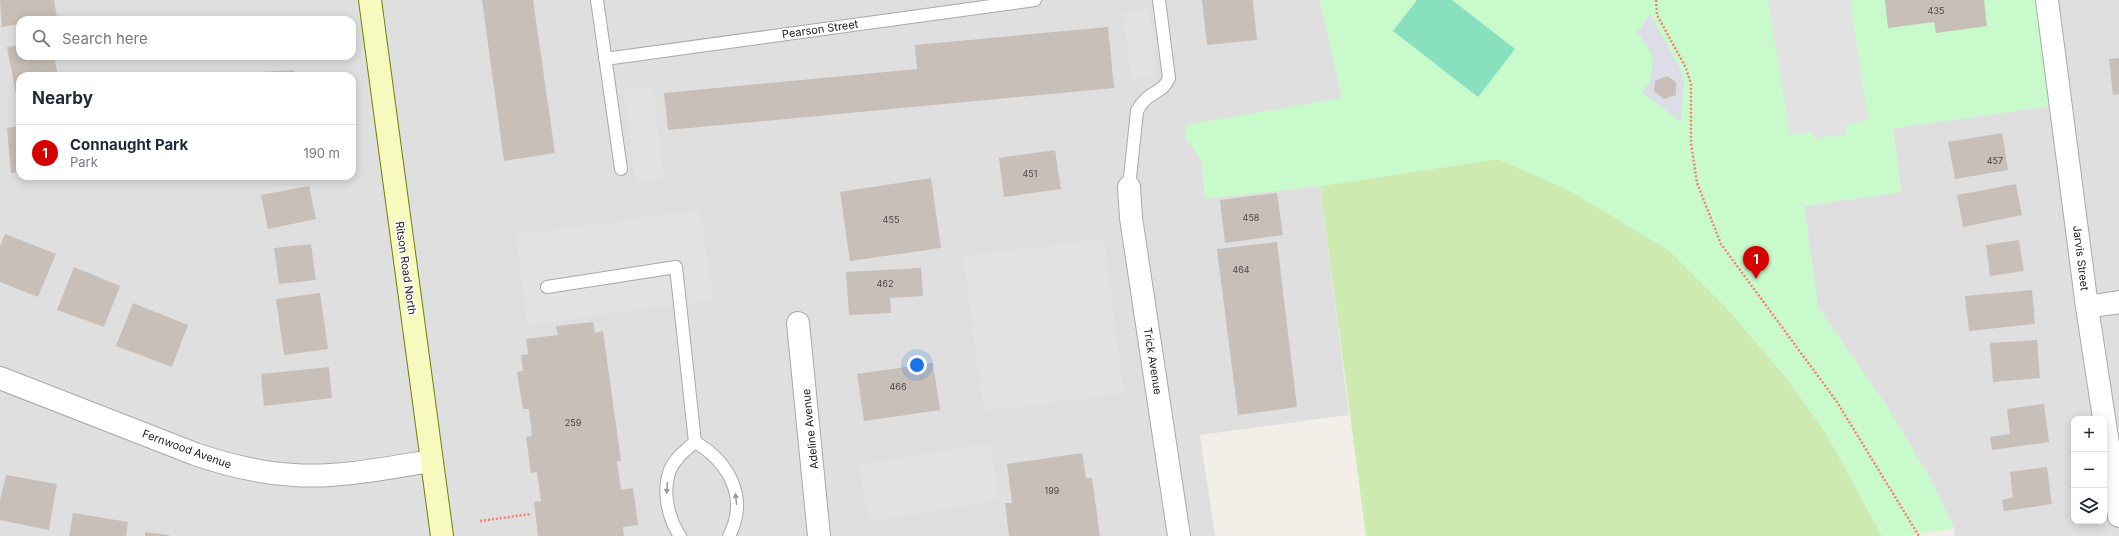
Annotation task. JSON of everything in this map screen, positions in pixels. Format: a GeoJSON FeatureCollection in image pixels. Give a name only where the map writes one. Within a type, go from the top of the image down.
{"type":"FeatureCollection","features":[{"type":"Feature","properties":{"kind":"main road","name":"Ritson Road North"},"geometry":{"type":"LineString","coordinates":[[370,0],[442,536]]}},
{"type":"Feature","properties":{"kind":"street","name":"Jarvis Street"},"geometry":{"type":"LineString","coordinates":[[2047,0],[2087,307],[2119,516]]}},
{"type":"Feature","properties":{"kind":"street","name":"Trick Avenue"},"geometry":{"type":"LineString","coordinates":[[1129,187],[1131,218],[1179,536]]}},
{"type":"Feature","properties":{"kind":"street"},"geometry":{"type":"LineString","coordinates":[[2087,307],[2119,302]]}},
{"type":"Feature","properties":{"kind":"street","name":"Adeline Avenue"},"geometry":{"type":"LineString","coordinates":[[798,323],[819,536]]}},
{"type":"Feature","properties":{"kind":"street","name":"Fernwood Avenue"},"geometry":{"type":"LineString","coordinates":[[0,378],[195,454],[223,464],[258,471],[294,475],[332,474],[431,461]]}},
{"type":"Feature","properties":{"kind":"lane"},"geometry":{"type":"LineString","coordinates":[[597,0],[621,169]]}},
{"type":"Feature","properties":{"kind":"lane","name":"Pearson Street"},"geometry":{"type":"LineString","coordinates":[[605,59],[1034,0]]}},
{"type":"Feature","properties":{"kind":"lane"},"geometry":{"type":"LineString","coordinates":[[1129,187],[1137,110],[1142,100],[1163,88],[1168,78],[1159,0]]}},
{"type":"Feature","properties":{"kind":"lane"},"geometry":{"type":"LineString","coordinates":[[547,287],[676,267],[695,442],[715,456],[731,479],[736,494],[738,510],[736,523],[729,536]]}},
{"type":"Feature","properties":{"kind":"lane"},"geometry":{"type":"LineString","coordinates":[[680,536],[670,516],[667,500],[667,485],[670,470],[695,442]]}},
{"type":"Feature","properties":{"kind":"path"},"geometry":{"type":"LineString","coordinates":[[1656,0],[1657,15],[1686,68],[1691,84],[1691,143],[1697,183],[1721,244],[1837,402],[1919,536]]}},
{"type":"Feature","properties":{"kind":"path"},"geometry":{"type":"LineString","coordinates":[[480,521],[530,514]]}},
{"type":"Feature","properties":{"kind":"shaded area"},"geometry":{"type":"Polygon","coordinates":[[[0,0],[1320,0],[1342,98],[1186,138],[1202,161],[1205,198],[1320,186],[1349,415],[1200,435],[1215,536],[0,536],[0,0]]]}},
{"type":"Feature","properties":{"kind":"shaded area"},"geometry":{"type":"Polygon","coordinates":[[[1768,0],[1850,0],[1868,120],[1845,125],[1847,134],[1814,139],[1812,132],[1790,135],[1768,0]]]}},
{"type":"Feature","properties":{"kind":"shaded area"},"geometry":{"type":"Polygon","coordinates":[[[2046,0],[2119,0],[2119,536],[1955,536],[1954,528],[1927,473],[1888,408],[1818,307],[1804,206],[1901,192],[1893,128],[2058,105],[2046,0]]]}},
{"type":"Feature","properties":{"kind":"shaded area"},"geometry":{"type":"Polygon","coordinates":[[[1149,9],[1156,77],[1131,79],[1123,12],[1149,9]]]}},
{"type":"Feature","properties":{"kind":"shaded area"},"geometry":{"type":"Polygon","coordinates":[[[1650,14],[1680,68],[1684,80],[1681,122],[1642,92],[1650,82],[1653,63],[1651,52],[1637,32],[1650,14]]]}},
{"type":"Feature","properties":{"kind":"shaded area"},"geometry":{"type":"Polygon","coordinates":[[[653,86],[664,179],[635,182],[624,89],[653,86]]]}},
{"type":"Feature","properties":{"kind":"shaded area"},"geometry":{"type":"Polygon","coordinates":[[[700,210],[713,300],[527,325],[516,234],[700,210]]]}},
{"type":"Feature","properties":{"kind":"shaded area"},"geometry":{"type":"Polygon","coordinates":[[[1104,238],[1124,394],[984,412],[963,256],[1104,238]]]}},
{"type":"Feature","properties":{"kind":"shaded area"},"geometry":{"type":"Polygon","coordinates":[[[990,443],[999,500],[869,522],[859,465],[990,443]]]}},
{"type":"Feature","properties":{"kind":"green space"},"geometry":{"type":"Polygon","coordinates":[[[1320,0],[2046,0],[2058,105],[1893,128],[1901,192],[1804,206],[1818,307],[1888,408],[1927,473],[1954,528],[1905,536],[1882,536],[1826,433],[1788,380],[1726,307],[1670,251],[1568,190],[1498,159],[1320,186],[1205,199],[1202,161],[1186,138],[1185,125],[1342,98],[1320,0]]]}},
{"type":"Feature","properties":{"kind":"green space"},"geometry":{"type":"Polygon","coordinates":[[[1417,0],[1452,0],[1515,49],[1478,97],[1393,31],[1417,0]]]}},
{"type":"Feature","properties":{"kind":"green space"},"geometry":{"type":"Polygon","coordinates":[[[1498,159],[1568,189],[1670,251],[1726,307],[1788,380],[1826,433],[1882,536],[1366,536],[1320,186],[1498,159]]]}},
{"type":"Feature","properties":{"kind":"building"},"geometry":{"type":"Polygon","coordinates":[[[0,0],[54,0],[57,16],[16,16],[16,25],[2,27],[0,0]]]}},
{"type":"Feature","properties":{"kind":"building"},"geometry":{"type":"Polygon","coordinates":[[[482,0],[533,0],[555,153],[504,161],[482,0]]]}},
{"type":"Feature","properties":{"kind":"building"},"geometry":{"type":"Polygon","coordinates":[[[1202,0],[1253,0],[1257,40],[1207,45],[1202,0]]]}},
{"type":"Feature","properties":{"kind":"building"},"geometry":{"type":"Polygon","coordinates":[[[1885,0],[1984,0],[1987,26],[1936,33],[1934,22],[1888,28],[1885,0]]]}},
{"type":"Feature","properties":{"kind":"building"},"geometry":{"type":"Polygon","coordinates":[[[1108,27],[1114,88],[668,130],[664,93],[917,69],[915,45],[1108,27]]]}},
{"type":"Feature","properties":{"kind":"building"},"geometry":{"type":"Polygon","coordinates":[[[16,46],[16,60],[55,60],[57,72],[16,72],[16,94],[7,47],[16,46]]]}},
{"type":"Feature","properties":{"kind":"building"},"geometry":{"type":"Polygon","coordinates":[[[2119,58],[2119,94],[2113,95],[2109,59],[2119,58]]]}},
{"type":"Feature","properties":{"kind":"building"},"geometry":{"type":"Polygon","coordinates":[[[294,70],[294,72],[260,72],[294,70]]]}},
{"type":"Feature","properties":{"kind":"building"},"geometry":{"type":"Polygon","coordinates":[[[1667,76],[1676,82],[1676,95],[1664,99],[1654,91],[1655,81],[1667,76]]]}},
{"type":"Feature","properties":{"kind":"building"},"geometry":{"type":"Polygon","coordinates":[[[16,127],[16,172],[11,173],[7,128],[16,127]]]}},
{"type":"Feature","properties":{"kind":"building"},"geometry":{"type":"Polygon","coordinates":[[[2002,133],[2008,170],[1955,179],[1948,142],[2002,133]]]}},
{"type":"Feature","properties":{"kind":"building"},"geometry":{"type":"Polygon","coordinates":[[[1055,150],[1061,189],[1004,197],[999,158],[1055,150]]]}},
{"type":"Feature","properties":{"kind":"building"},"geometry":{"type":"Polygon","coordinates":[[[931,178],[941,248],[850,261],[840,192],[931,178]]]}},
{"type":"Feature","properties":{"kind":"building"},"geometry":{"type":"Polygon","coordinates":[[[2016,184],[2022,215],[1963,227],[1957,195],[2016,184]]]}},
{"type":"Feature","properties":{"kind":"building"},"geometry":{"type":"Polygon","coordinates":[[[309,186],[316,219],[268,229],[261,195],[309,186]]]}},
{"type":"Feature","properties":{"kind":"building"},"geometry":{"type":"Polygon","coordinates":[[[1277,193],[1283,235],[1225,243],[1220,200],[1277,193]]]}},
{"type":"Feature","properties":{"kind":"building"},"geometry":{"type":"Polygon","coordinates":[[[5,234],[56,254],[38,297],[0,282],[0,246],[5,234]]]}},
{"type":"Feature","properties":{"kind":"building"},"geometry":{"type":"Polygon","coordinates":[[[2019,240],[2024,271],[1990,276],[1986,245],[2019,240]]]}},
{"type":"Feature","properties":{"kind":"building"},"geometry":{"type":"Polygon","coordinates":[[[1277,242],[1297,407],[1238,415],[1217,249],[1277,242]]]}},
{"type":"Feature","properties":{"kind":"building"},"geometry":{"type":"Polygon","coordinates":[[[311,244],[316,280],[279,284],[274,248],[311,244]]]}},
{"type":"Feature","properties":{"kind":"building"},"geometry":{"type":"Polygon","coordinates":[[[74,267],[120,286],[104,327],[57,310],[74,267]]]}},
{"type":"Feature","properties":{"kind":"building"},"geometry":{"type":"Polygon","coordinates":[[[921,268],[923,296],[890,298],[891,313],[849,315],[846,272],[921,268]]]}},
{"type":"Feature","properties":{"kind":"building"},"geometry":{"type":"Polygon","coordinates":[[[2032,290],[2035,324],[1969,331],[1965,296],[2032,290]]]}},
{"type":"Feature","properties":{"kind":"building"},"geometry":{"type":"Polygon","coordinates":[[[320,293],[328,349],[284,355],[276,299],[320,293]]]}},
{"type":"Feature","properties":{"kind":"building"},"geometry":{"type":"Polygon","coordinates":[[[133,303],[188,325],[172,367],[116,346],[133,303]]]}},
{"type":"Feature","properties":{"kind":"building"},"geometry":{"type":"Polygon","coordinates":[[[593,322],[595,333],[603,331],[621,461],[617,461],[621,490],[633,488],[638,525],[623,527],[624,536],[538,536],[534,502],[541,501],[537,472],[531,473],[526,437],[532,436],[529,409],[523,409],[517,372],[523,371],[521,355],[528,354],[526,339],[558,335],[556,326],[593,322]]]}},
{"type":"Feature","properties":{"kind":"building"},"geometry":{"type":"Polygon","coordinates":[[[2037,340],[2040,378],[1993,382],[1990,343],[2037,340]]]}},
{"type":"Feature","properties":{"kind":"building"},"geometry":{"type":"Polygon","coordinates":[[[933,363],[940,410],[864,421],[857,374],[933,363]]]}},
{"type":"Feature","properties":{"kind":"building"},"geometry":{"type":"Polygon","coordinates":[[[329,367],[332,398],[264,406],[261,374],[329,367]]]}},
{"type":"Feature","properties":{"kind":"building"},"geometry":{"type":"Polygon","coordinates":[[[2044,404],[2049,442],[1992,450],[1990,437],[2010,434],[2007,409],[2044,404]]]}},
{"type":"Feature","properties":{"kind":"building"},"geometry":{"type":"Polygon","coordinates":[[[1082,453],[1086,478],[1092,478],[1100,536],[1009,536],[1005,503],[1012,503],[1007,464],[1082,453]]]}},
{"type":"Feature","properties":{"kind":"building"},"geometry":{"type":"Polygon","coordinates":[[[2047,467],[2052,504],[2004,511],[2002,500],[2013,497],[2010,472],[2047,467]]]}},
{"type":"Feature","properties":{"kind":"building"},"geometry":{"type":"Polygon","coordinates":[[[6,475],[57,484],[49,530],[0,520],[0,501],[6,475]]]}},
{"type":"Feature","properties":{"kind":"building"},"geometry":{"type":"Polygon","coordinates":[[[73,513],[128,522],[126,536],[69,536],[73,513]]]}},
{"type":"Feature","properties":{"kind":"building"},"geometry":{"type":"Polygon","coordinates":[[[145,532],[169,535],[169,536],[145,536],[145,532]]]}},
{"type":"Feature","properties":{"kind":"place","name":"Connaught Park"},"geometry":{"type":"Point","coordinates":[1756,279]}}]}
